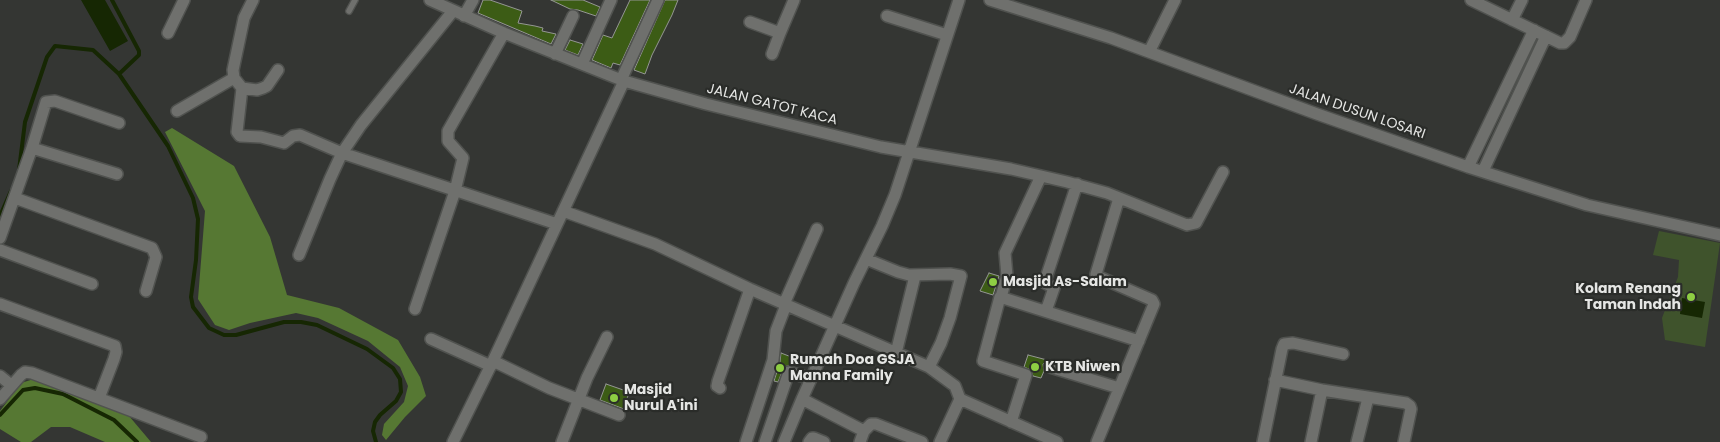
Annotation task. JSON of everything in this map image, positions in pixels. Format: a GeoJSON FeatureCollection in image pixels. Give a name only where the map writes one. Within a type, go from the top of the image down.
{"type":"FeatureCollection","features":[{"type":"Feature","properties":{"kind":"street"},"geometry":{"type":"LineString","coordinates":[[168,33],[184,0]]}},
{"type":"Feature","properties":{"kind":"street"},"geometry":{"type":"LineString","coordinates":[[252,0],[244,18],[235,56],[234,78],[242,88],[257,90],[266,86],[278,70]]}},
{"type":"Feature","properties":{"kind":"street","name":"JALAN GATOT KACA"},"geometry":{"type":"LineString","coordinates":[[430,0],[555,54],[622,80],[706,104],[881,147],[1077,184],[1107,192],[1187,225],[1196,223],[1222,172]]}},
{"type":"Feature","properties":{"kind":"street"},"geometry":{"type":"LineString","coordinates":[[464,16],[473,0]]}},
{"type":"Feature","properties":{"kind":"street"},"geometry":{"type":"LineString","coordinates":[[582,64],[611,0]]}},
{"type":"Feature","properties":{"kind":"street"},"geometry":{"type":"LineString","coordinates":[[453,442],[563,211],[658,0]]}},
{"type":"Feature","properties":{"kind":"street"},"geometry":{"type":"LineString","coordinates":[[772,54],[794,0]]}},
{"type":"Feature","properties":{"kind":"street"},"geometry":{"type":"LineString","coordinates":[[784,442],[834,327],[889,210],[959,0]]}},
{"type":"Feature","properties":{"kind":"street","name":"JALAN DUSUN LOSARI"},"geometry":{"type":"LineString","coordinates":[[990,0],[1149,52],[1317,114],[1587,205],[1720,234]]}},
{"type":"Feature","properties":{"kind":"street"},"geometry":{"type":"LineString","coordinates":[[1149,52],[1175,0]]}},
{"type":"Feature","properties":{"kind":"street"},"geometry":{"type":"LineString","coordinates":[[1471,0],[1560,43],[1568,41],[1586,0]]}},
{"type":"Feature","properties":{"kind":"street"},"geometry":{"type":"LineString","coordinates":[[1512,20],[1522,0]]}},
{"type":"Feature","properties":{"kind":"street"},"geometry":{"type":"LineString","coordinates":[[300,255],[342,153],[361,125],[452,11]]}},
{"type":"Feature","properties":{"kind":"street"},"geometry":{"type":"LineString","coordinates":[[555,54],[573,16]]}},
{"type":"Feature","properties":{"kind":"street"},"geometry":{"type":"LineString","coordinates":[[887,16],[947,35]]}},
{"type":"Feature","properties":{"kind":"street"},"geometry":{"type":"LineString","coordinates":[[750,22],[780,33]]}},
{"type":"Feature","properties":{"kind":"street"},"geometry":{"type":"LineString","coordinates":[[1468,166],[1534,30]]}},
{"type":"Feature","properties":{"kind":"street"},"geometry":{"type":"LineString","coordinates":[[415,309],[455,191],[463,158],[448,141],[448,131],[504,32]]}},
{"type":"Feature","properties":{"kind":"street"},"geometry":{"type":"LineString","coordinates":[[1483,171],[1546,36]]}},
{"type":"Feature","properties":{"kind":"street"},"geometry":{"type":"LineString","coordinates":[[177,111],[234,78]]}},
{"type":"Feature","properties":{"kind":"street"},"geometry":{"type":"LineString","coordinates":[[242,88],[237,132],[240,136],[261,137],[284,143],[293,136],[300,135],[342,153],[556,224]]}},
{"type":"Feature","properties":{"kind":"street"},"geometry":{"type":"LineString","coordinates":[[0,238],[46,102],[54,101],[119,123]]}},
{"type":"Feature","properties":{"kind":"street"},"geometry":{"type":"LineString","coordinates":[[32,148],[117,174]]}},
{"type":"Feature","properties":{"kind":"street"},"geometry":{"type":"LineString","coordinates":[[1011,422],[1026,375],[983,361],[1007,276],[1005,253],[1041,176]]}},
{"type":"Feature","properties":{"kind":"street"},"geometry":{"type":"LineString","coordinates":[[1046,311],[1054,288],[1044,281],[1077,184]]}},
{"type":"Feature","properties":{"kind":"street"},"geometry":{"type":"LineString","coordinates":[[15,198],[152,248],[156,257],[146,291]]}},
{"type":"Feature","properties":{"kind":"street"},"geometry":{"type":"LineString","coordinates":[[1097,442],[1154,306],[1154,302],[1099,278],[1096,274],[1119,198]]}},
{"type":"Feature","properties":{"kind":"street"},"geometry":{"type":"LineString","coordinates":[[563,211],[604,224],[655,244],[834,327],[896,353],[928,368],[955,386],[960,399],[1058,442]]}},
{"type":"Feature","properties":{"kind":"street"},"geometry":{"type":"LineString","coordinates":[[746,442],[773,360],[776,331],[785,304],[817,229]]}},
{"type":"Feature","properties":{"kind":"street"},"geometry":{"type":"LineString","coordinates":[[0,250],[92,284]]}},
{"type":"Feature","properties":{"kind":"street"},"geometry":{"type":"LineString","coordinates":[[866,259],[898,272],[915,276],[950,274],[961,277],[941,343],[928,368]]}},
{"type":"Feature","properties":{"kind":"street"},"geometry":{"type":"LineString","coordinates":[[896,353],[915,276]]}},
{"type":"Feature","properties":{"kind":"street"},"geometry":{"type":"LineString","coordinates":[[720,388],[717,386],[718,381],[750,289]]}},
{"type":"Feature","properties":{"kind":"street"},"geometry":{"type":"LineString","coordinates":[[1001,297],[1139,341]]}},
{"type":"Feature","properties":{"kind":"street"},"geometry":{"type":"LineString","coordinates":[[0,304],[115,346],[114,359],[99,398]]}},
{"type":"Feature","properties":{"kind":"street"},"geometry":{"type":"LineString","coordinates":[[562,442],[578,400],[607,336]]}},
{"type":"Feature","properties":{"kind":"street"},"geometry":{"type":"LineString","coordinates":[[431,339],[578,400],[619,414]]}},
{"type":"Feature","properties":{"kind":"street"},"geometry":{"type":"LineString","coordinates":[[1263,442],[1284,344],[1288,342],[1343,354]]}},
{"type":"Feature","properties":{"kind":"street"},"geometry":{"type":"LineString","coordinates":[[1050,367],[1119,388]]}},
{"type":"Feature","properties":{"kind":"street"},"geometry":{"type":"LineString","coordinates":[[0,399],[21,375],[25,372],[32,373],[201,437]]}},
{"type":"Feature","properties":{"kind":"street"},"geometry":{"type":"LineString","coordinates":[[765,442],[789,372],[811,379]]}},
{"type":"Feature","properties":{"kind":"street"},"geometry":{"type":"LineString","coordinates":[[0,376],[11,385]]}},
{"type":"Feature","properties":{"kind":"street"},"geometry":{"type":"LineString","coordinates":[[1275,380],[1322,390],[1406,403],[1411,409],[1404,442]]}},
{"type":"Feature","properties":{"kind":"street"},"geometry":{"type":"LineString","coordinates":[[1311,442],[1322,390]]}},
{"type":"Feature","properties":{"kind":"street"},"geometry":{"type":"LineString","coordinates":[[1357,442],[1368,398]]}},
{"type":"Feature","properties":{"kind":"street"},"geometry":{"type":"LineString","coordinates":[[802,399],[862,437],[871,424],[876,424],[922,442]]}},
{"type":"Feature","properties":{"kind":"street"},"geometry":{"type":"LineString","coordinates":[[940,442],[960,399]]}},
{"type":"Feature","properties":{"kind":"street"},"geometry":{"type":"LineString","coordinates":[[809,442],[812,438],[824,442]]}},
{"type":"Feature","properties":{"kind":"lane"},"geometry":{"type":"LineString","coordinates":[[350,11],[355,0]]}},
{"type":"Feature","properties":{"kind":"shaded area"},"geometry":{"type":"Polygon","coordinates":[[[81,0],[105,0],[128,41],[110,51],[81,0]]]}},
{"type":"Feature","properties":{"kind":"shaded area","name":"Kolam Renang Taman Indah"},"geometry":{"type":"Polygon","coordinates":[[[1659,231],[1720,243],[1705,347],[1665,340],[1662,318],[1678,277],[1679,260],[1653,255],[1659,231]]]}},
{"type":"Feature","properties":{"kind":"shaded area"},"geometry":{"type":"Polygon","coordinates":[[[1682,298],[1705,302],[1702,318],[1680,314],[1682,298]]]}},
{"type":"Feature","properties":{"kind":"green space"},"geometry":{"type":"Polygon","coordinates":[[[172,128],[234,166],[270,237],[287,295],[339,308],[398,340],[420,377],[426,396],[386,440],[382,435],[384,424],[404,402],[408,386],[400,367],[368,341],[318,318],[296,313],[250,323],[229,330],[215,325],[198,299],[205,211],[165,132],[172,128]]]}},
{"type":"Feature","properties":{"kind":"green space"},"geometry":{"type":"Polygon","coordinates":[[[37,378],[129,416],[151,442],[105,442],[70,427],[51,427],[31,442],[21,442],[0,429],[0,411],[21,383],[37,378]]]}},
{"type":"Feature","properties":{"kind":"building"},"geometry":{"type":"Polygon","coordinates":[[[483,0],[490,0],[522,11],[518,23],[543,28],[542,31],[556,34],[551,44],[478,13],[483,0]]]}},
{"type":"Feature","properties":{"kind":"building"},"geometry":{"type":"Polygon","coordinates":[[[551,0],[583,0],[600,7],[596,16],[570,9],[551,0]]]}},
{"type":"Feature","properties":{"kind":"building"},"geometry":{"type":"Polygon","coordinates":[[[630,0],[650,0],[620,65],[613,63],[611,68],[592,60],[603,35],[612,38],[630,0]]]}},
{"type":"Feature","properties":{"kind":"building"},"geometry":{"type":"Polygon","coordinates":[[[665,0],[678,0],[645,74],[634,70],[665,0]]]}},
{"type":"Feature","properties":{"kind":"building"},"geometry":{"type":"Polygon","coordinates":[[[570,40],[583,44],[578,55],[565,50],[570,40]]]}},
{"type":"Feature","properties":{"kind":"building","name":"Masjid As-Salam"},"geometry":{"type":"Polygon","coordinates":[[[989,273],[999,276],[993,295],[980,291],[989,273]]]}},
{"type":"Feature","properties":{"kind":"building"},"geometry":{"type":"Polygon","coordinates":[[[781,353],[794,358],[791,365],[784,367],[778,382],[774,381],[781,353]]]}},
{"type":"Feature","properties":{"kind":"building","name":"KTB Niwen"},"geometry":{"type":"Polygon","coordinates":[[[1028,355],[1047,360],[1043,364],[1044,371],[1041,378],[1033,376],[1031,370],[1024,367],[1028,355]]]}},
{"type":"Feature","properties":{"kind":"building","name":"Masjid Nurul A'ini"},"geometry":{"type":"Polygon","coordinates":[[[606,384],[629,392],[624,409],[600,400],[606,384]]]}},
{"type":"Feature","properties":{"kind":"waterway"},"geometry":{"type":"LineString","coordinates":[[112,0],[139,51],[139,55],[119,74]]}},
{"type":"Feature","properties":{"kind":"waterway"},"geometry":{"type":"LineString","coordinates":[[19,170],[25,122],[47,57],[55,46],[93,50],[119,74],[168,146],[193,198],[198,219],[196,260],[191,297],[193,307],[209,328],[224,335],[236,335],[284,322],[301,322],[317,325],[367,349],[393,368],[400,379],[401,392],[396,401],[375,422],[373,431],[376,442]]}},
{"type":"Feature","properties":{"kind":"waterway"},"geometry":{"type":"LineString","coordinates":[[0,216],[11,191]]}},
{"type":"Feature","properties":{"kind":"waterway"},"geometry":{"type":"LineString","coordinates":[[0,415],[23,390],[35,388],[63,394],[114,420],[137,442]]}},
{"type":"Feature","properties":{"kind":"place","name":"Masjid As-Salam"},"geometry":{"type":"Point","coordinates":[993,282]}},
{"type":"Feature","properties":{"kind":"place","name":"Kolam Renang Taman Indah"},"geometry":{"type":"Point","coordinates":[1691,297]}},
{"type":"Feature","properties":{"kind":"place","name":"KTB Niwen"},"geometry":{"type":"Point","coordinates":[1035,367]}},
{"type":"Feature","properties":{"kind":"place","name":"Rumah Doa GSJA Manna Family"},"geometry":{"type":"Point","coordinates":[780,368]}},
{"type":"Feature","properties":{"kind":"place","name":"Masjid Nurul A'ini"},"geometry":{"type":"Point","coordinates":[614,398]}}]}
